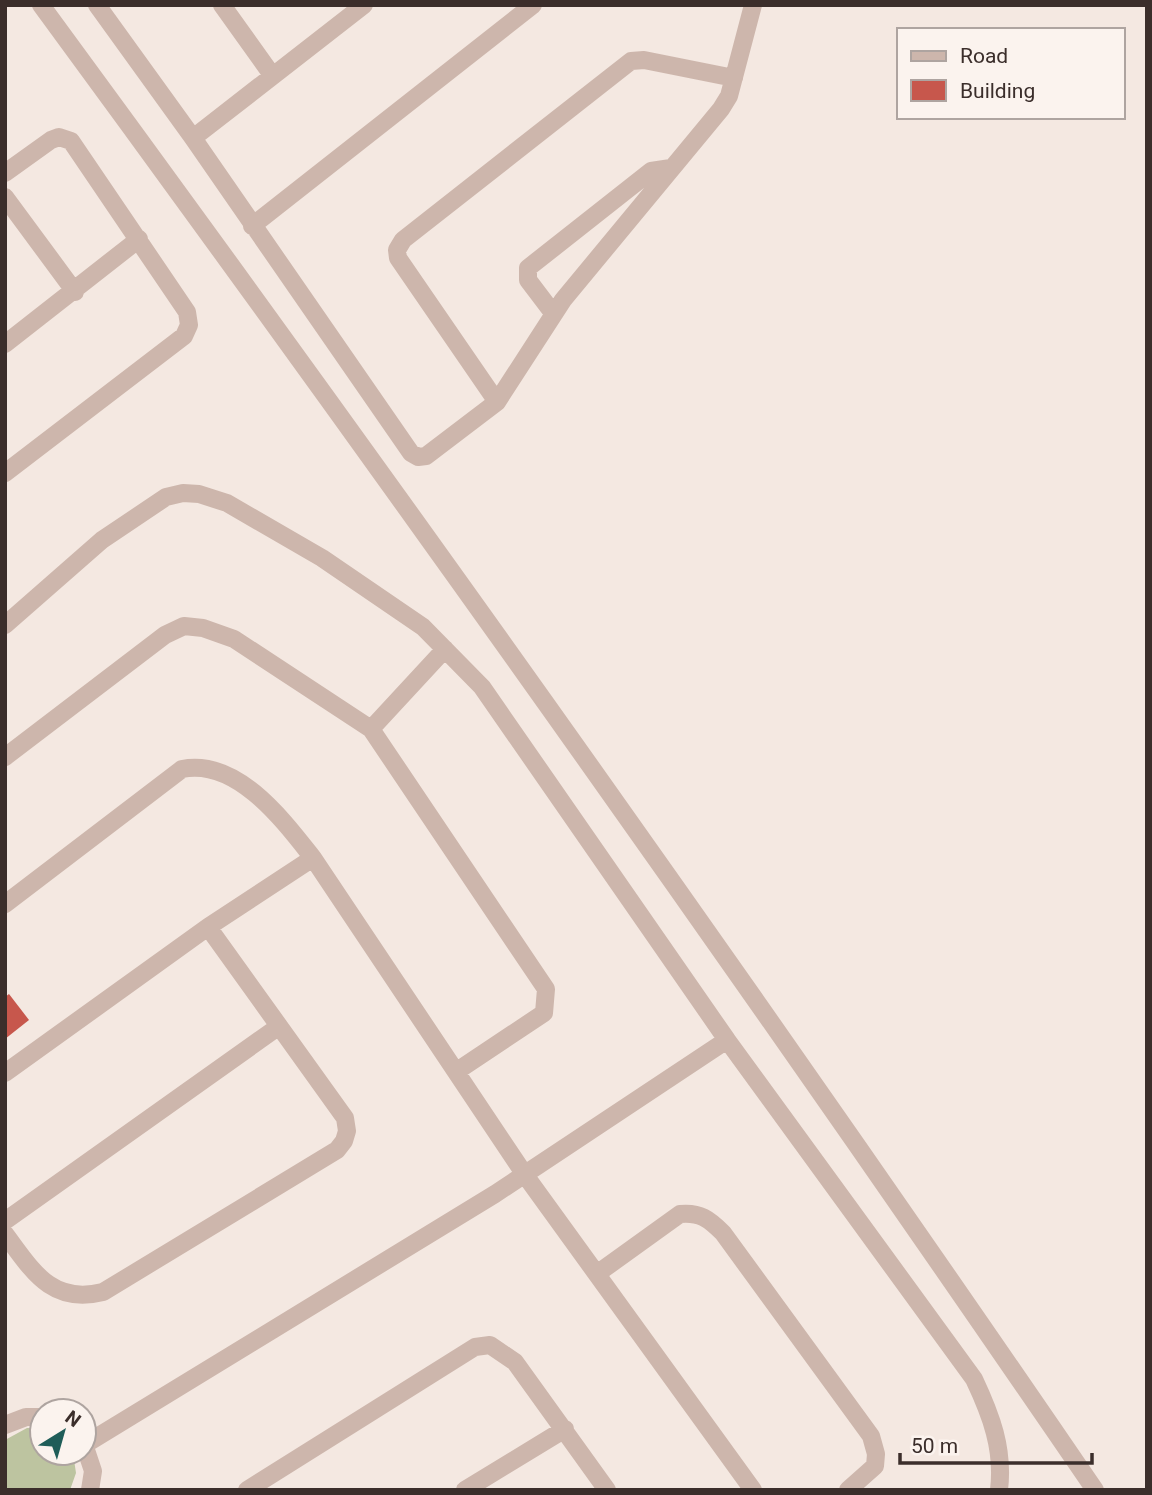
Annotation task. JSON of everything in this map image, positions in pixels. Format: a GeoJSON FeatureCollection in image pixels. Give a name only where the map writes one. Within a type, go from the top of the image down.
{"type":"FeatureCollection","features":[{"type":"Feature","properties":{"kind":"street"},"geometry":{"type":"LineString","coordinates":[[41,5],[445,559],[698,917],[1095,1490]]}},
{"type":"Feature","properties":{"kind":"street"},"geometry":{"type":"LineString","coordinates":[[96,5],[193,138],[411,453],[418,457],[426,456],[497,402],[553,313],[721,109],[734,78],[752,5]]}},
{"type":"Feature","properties":{"kind":"street"},"geometry":{"type":"LineString","coordinates":[[222,5],[272,75]]}},
{"type":"Feature","properties":{"kind":"street"},"geometry":{"type":"LineString","coordinates":[[252,226],[533,5]]}},
{"type":"Feature","properties":{"kind":"street"},"geometry":{"type":"LineString","coordinates":[[193,138],[355,8]]}},
{"type":"Feature","properties":{"kind":"street"},"geometry":{"type":"LineString","coordinates":[[497,402],[398,258],[397,250],[403,240],[631,61],[644,60],[734,78]]}},
{"type":"Feature","properties":{"kind":"street"},"geometry":{"type":"LineString","coordinates":[[5,173],[51,139],[59,137],[71,141],[187,312],[189,325],[184,336],[5,473]]}},
{"type":"Feature","properties":{"kind":"street"},"geometry":{"type":"LineString","coordinates":[[553,313],[528,280],[528,268],[651,171],[671,167]]}},
{"type":"Feature","properties":{"kind":"street"},"geometry":{"type":"LineString","coordinates":[[5,197],[75,292]]}},
{"type":"Feature","properties":{"kind":"street"},"geometry":{"type":"LineString","coordinates":[[5,344],[75,292],[139,239]]}},
{"type":"Feature","properties":{"kind":"street"},"geometry":{"type":"LineString","coordinates":[[5,625],[83,555],[125,524],[166,497],[191,493],[228,503],[322,558],[424,627],[482,687],[727,1040],[974,1380],[994,1421],[1000,1460],[999,1490]]}},
{"type":"Feature","properties":{"kind":"street"},"geometry":{"type":"LineString","coordinates":[[5,757],[164,635],[184,626],[203,628],[234,639],[371,729],[546,989],[544,1013],[457,1072]]}},
{"type":"Feature","properties":{"kind":"street"},"geometry":{"type":"LineString","coordinates":[[371,729],[445,649]]}},
{"type":"Feature","properties":{"kind":"street"},"geometry":{"type":"LineString","coordinates":[[5,904],[182,769],[200,766],[217,770],[247,789],[283,820],[313,858],[525,1175],[753,1490]]}},
{"type":"Feature","properties":{"kind":"street"},"geometry":{"type":"LineString","coordinates":[[5,1073],[208,927],[313,858]]}},
{"type":"Feature","properties":{"kind":"street"},"geometry":{"type":"LineString","coordinates":[[5,1234],[46,1284],[64,1293],[87,1296],[103,1292],[337,1150],[344,1141],[345,1118],[208,927]]}},
{"type":"Feature","properties":{"kind":"street"},"geometry":{"type":"LineString","coordinates":[[5,1221],[278,1027]]}},
{"type":"Feature","properties":{"kind":"street"},"geometry":{"type":"LineString","coordinates":[[98,1436],[525,1175],[727,1040]]}},
{"type":"Feature","properties":{"kind":"street"},"geometry":{"type":"LineString","coordinates":[[598,1273],[680,1214],[691,1213],[707,1217],[731,1244],[870,1436],[876,1454],[875,1466],[848,1490]]}},
{"type":"Feature","properties":{"kind":"street"},"geometry":{"type":"LineString","coordinates":[[247,1490],[475,1347],[490,1345],[515,1362],[607,1490]]}},
{"type":"Feature","properties":{"kind":"street"},"geometry":{"type":"LineString","coordinates":[[5,1425],[28,1417]]}},
{"type":"Feature","properties":{"kind":"street"},"geometry":{"type":"LineString","coordinates":[[465,1490],[565,1429]]}},
{"type":"Feature","properties":{"kind":"street"},"geometry":{"type":"LineString","coordinates":[[90,1490],[92,1467]]}},
{"type":"Feature","properties":{"kind":"green space"},"geometry":{"type":"Polygon","coordinates":[[[28,1428],[28,1467],[75,1467],[76,1473],[70,1490],[5,1490],[5,1440],[28,1428]]]}},
{"type":"Feature","properties":{"kind":"building"},"geometry":{"type":"Polygon","coordinates":[[[9,994],[29,1020],[5,1039],[5,997],[9,994]]]}}]}
